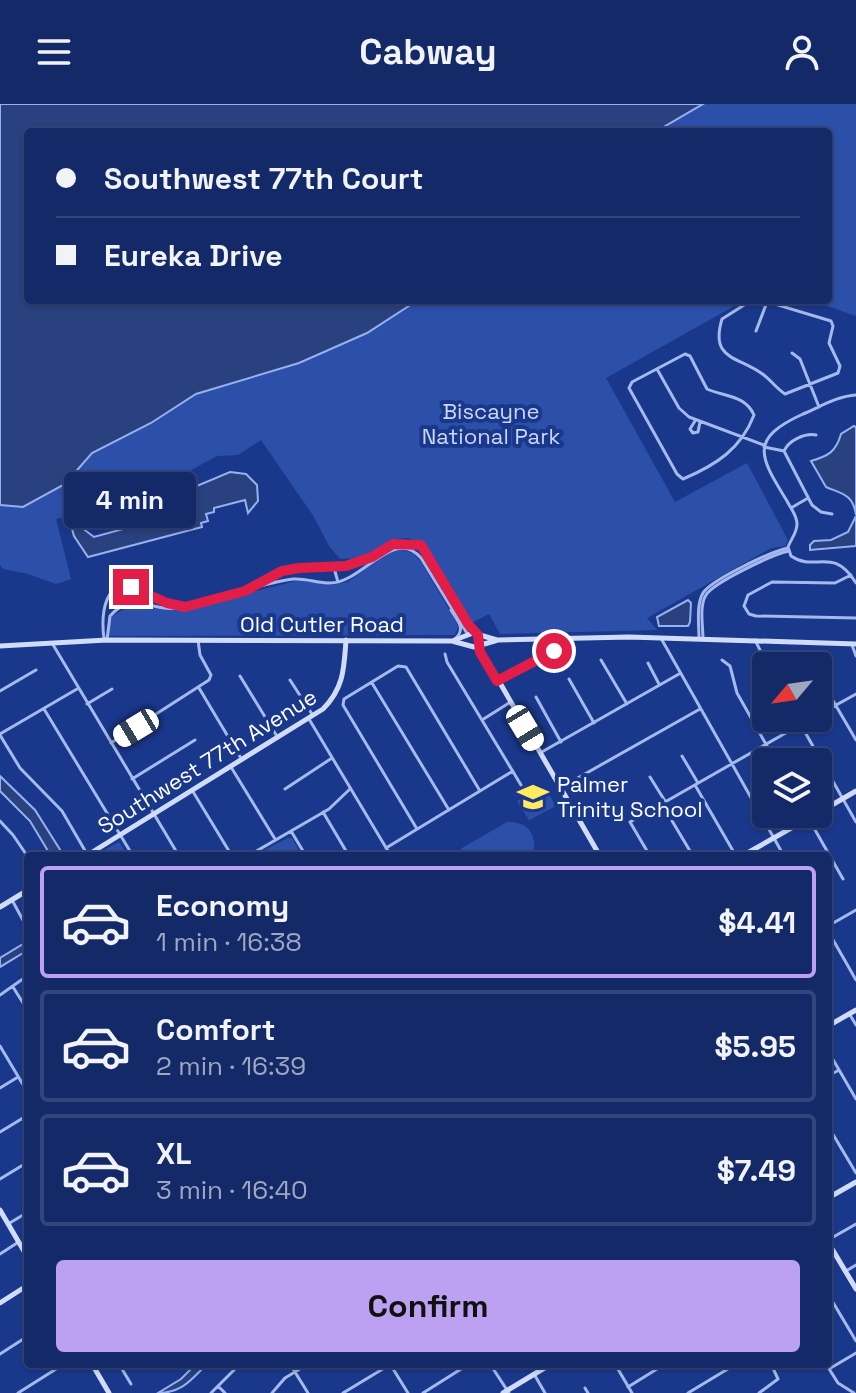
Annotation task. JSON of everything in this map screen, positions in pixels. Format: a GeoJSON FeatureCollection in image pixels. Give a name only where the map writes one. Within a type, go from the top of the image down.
{"type":"FeatureCollection","features":[{"type":"Feature","properties":{"kind":"main road","name":"Old Cutler Road"},"geometry":{"type":"LineString","coordinates":[[453,640],[472,635],[498,640],[662,638],[854,644]]}},
{"type":"Feature","properties":{"kind":"main road"},"geometry":{"type":"LineString","coordinates":[[472,635],[474,645]]}},
{"type":"Feature","properties":{"kind":"main road"},"geometry":{"type":"LineString","coordinates":[[472,635],[474,645],[598,852]]}},
{"type":"Feature","properties":{"kind":"main road","name":"Old Cutler Road"},"geometry":{"type":"LineString","coordinates":[[0,646],[106,640],[453,640],[474,645],[498,640]]}},
{"type":"Feature","properties":{"kind":"main road","name":"Southwest 77th Avenue"},"geometry":{"type":"LineString","coordinates":[[92,852],[311,718],[328,704],[341,684],[346,640]]}},
{"type":"Feature","properties":{"kind":"main road"},"geometry":{"type":"LineString","coordinates":[[485,660],[484,649],[490,642]]}},
{"type":"Feature","properties":{"kind":"main road"},"geometry":{"type":"LineString","coordinates":[[832,805],[856,791]]}},
{"type":"Feature","properties":{"kind":"main road"},"geometry":{"type":"LineString","coordinates":[[747,852],[789,828]]}},
{"type":"Feature","properties":{"kind":"main road"},"geometry":{"type":"LineString","coordinates":[[0,907],[24,892]]}},
{"type":"Feature","properties":{"kind":"main road"},"geometry":{"type":"LineString","coordinates":[[832,1024],[856,1010]]}},
{"type":"Feature","properties":{"kind":"main road"},"geometry":{"type":"LineString","coordinates":[[832,1196],[856,1182]]}},
{"type":"Feature","properties":{"kind":"main road"},"geometry":{"type":"LineString","coordinates":[[0,1210],[24,1251]]}},
{"type":"Feature","properties":{"kind":"main road"},"geometry":{"type":"LineString","coordinates":[[832,1248],[856,1289]]}},
{"type":"Feature","properties":{"kind":"main road"},"geometry":{"type":"LineString","coordinates":[[0,1303],[24,1288]]}},
{"type":"Feature","properties":{"kind":"main road"},"geometry":{"type":"LineString","coordinates":[[94,1368],[105,1391]]}},
{"type":"Feature","properties":{"kind":"main road"},"geometry":{"type":"LineString","coordinates":[[506,1392],[544,1368]]}},
{"type":"Feature","properties":{"kind":"street"},"geometry":{"type":"LineString","coordinates":[[745,304],[724,317],[718,336],[727,356],[757,371],[787,394],[840,371],[829,343],[831,322],[773,304]]}},
{"type":"Feature","properties":{"kind":"street"},"geometry":{"type":"LineString","coordinates":[[756,331],[766,304]]}},
{"type":"Feature","properties":{"kind":"street"},"geometry":{"type":"LineString","coordinates":[[792,353],[798,356],[819,407]]}},
{"type":"Feature","properties":{"kind":"street"},"geometry":{"type":"LineString","coordinates":[[685,354],[690,357],[707,388],[741,400],[754,412],[745,436],[727,454],[681,479],[629,386],[657,369],[685,354]]}},
{"type":"Feature","properties":{"kind":"street"},"geometry":{"type":"LineString","coordinates":[[657,369],[681,410],[697,421],[784,451],[808,498],[818,510],[832,514]]}},
{"type":"Feature","properties":{"kind":"street"},"geometry":{"type":"LineString","coordinates":[[788,550],[797,526],[791,508],[767,466],[764,446],[778,426],[840,398],[856,395]]}},
{"type":"Feature","properties":{"kind":"street"},"geometry":{"type":"LineString","coordinates":[[784,451],[793,441],[809,434],[816,435]]}},
{"type":"Feature","properties":{"kind":"street"},"geometry":{"type":"LineString","coordinates":[[791,508],[808,498]]}},
{"type":"Feature","properties":{"kind":"street"},"geometry":{"type":"LineString","coordinates":[[413,551],[415,545]]}},
{"type":"Feature","properties":{"kind":"street"},"geometry":{"type":"LineString","coordinates":[[260,585],[278,572],[295,568],[334,568],[376,557],[397,546],[415,545],[423,547],[472,635]]}},
{"type":"Feature","properties":{"kind":"street"},"geometry":{"type":"LineString","coordinates":[[397,546],[413,551],[423,561],[461,626],[461,632],[453,640]]}},
{"type":"Feature","properties":{"kind":"street"},"geometry":{"type":"LineString","coordinates":[[788,550],[797,560],[836,563],[856,583]]}},
{"type":"Feature","properties":{"kind":"street"},"geometry":{"type":"LineString","coordinates":[[701,639],[700,601],[708,590],[768,554],[788,550]]}},
{"type":"Feature","properties":{"kind":"street"},"geometry":{"type":"LineString","coordinates":[[105,623],[121,607],[132,604],[185,607],[260,585],[298,579],[338,582],[351,578],[376,557]]}},
{"type":"Feature","properties":{"kind":"street"},"geometry":{"type":"LineString","coordinates":[[364,560],[367,567]]}},
{"type":"Feature","properties":{"kind":"street"},"geometry":{"type":"LineString","coordinates":[[334,568],[338,582]]}},
{"type":"Feature","properties":{"kind":"street"},"geometry":{"type":"LineString","coordinates":[[851,575],[834,584],[771,582],[747,596],[744,607],[752,615],[856,618]]}},
{"type":"Feature","properties":{"kind":"street"},"geometry":{"type":"LineString","coordinates":[[106,640],[102,616],[107,598],[122,587],[136,588],[167,605]]}},
{"type":"Feature","properties":{"kind":"street"},"geometry":{"type":"LineString","coordinates":[[446,600],[472,635]]}},
{"type":"Feature","properties":{"kind":"street"},"geometry":{"type":"LineString","coordinates":[[102,616],[110,616]]}},
{"type":"Feature","properties":{"kind":"street"},"geometry":{"type":"LineString","coordinates":[[662,638],[782,852]]}},
{"type":"Feature","properties":{"kind":"street"},"geometry":{"type":"LineString","coordinates":[[110,744],[211,677],[199,653],[198,640]]}},
{"type":"Feature","properties":{"kind":"street"},"geometry":{"type":"LineString","coordinates":[[755,640],[761,652]]}},
{"type":"Feature","properties":{"kind":"street"},"geometry":{"type":"LineString","coordinates":[[52,642],[77,689],[177,852]]}},
{"type":"Feature","properties":{"kind":"street"},"geometry":{"type":"LineString","coordinates":[[854,644],[856,656]]}},
{"type":"Feature","properties":{"kind":"street"},"geometry":{"type":"LineString","coordinates":[[497,681],[549,652],[558,652]]}},
{"type":"Feature","properties":{"kind":"street"},"geometry":{"type":"LineString","coordinates":[[445,654],[521,785]]}},
{"type":"Feature","properties":{"kind":"street"},"geometry":{"type":"LineString","coordinates":[[601,660],[627,704]]}},
{"type":"Feature","properties":{"kind":"street"},"geometry":{"type":"LineString","coordinates":[[722,660],[730,666],[737,693],[768,748]]}},
{"type":"Feature","properties":{"kind":"street"},"geometry":{"type":"LineString","coordinates":[[648,663],[660,685]]}},
{"type":"Feature","properties":{"kind":"street","name":"Southwest 77th Avenue"},"geometry":{"type":"LineString","coordinates":[[417,829],[342,701],[371,682],[403,665],[480,791]]}},
{"type":"Feature","properties":{"kind":"street"},"geometry":{"type":"LineString","coordinates":[[0,691],[36,670]]}},
{"type":"Feature","properties":{"kind":"street"},"geometry":{"type":"LineString","coordinates":[[540,753],[680,674]]}},
{"type":"Feature","properties":{"kind":"street"},"geometry":{"type":"LineString","coordinates":[[240,676],[278,738]]}},
{"type":"Feature","properties":{"kind":"street"},"geometry":{"type":"LineString","coordinates":[[569,679],[594,723]]}},
{"type":"Feature","properties":{"kind":"street"},"geometry":{"type":"LineString","coordinates":[[290,680],[388,852]]}},
{"type":"Feature","properties":{"kind":"street"},"geometry":{"type":"LineString","coordinates":[[371,682],[449,810]]}},
{"type":"Feature","properties":{"kind":"street"},"geometry":{"type":"LineString","coordinates":[[199,687],[242,760]]}},
{"type":"Feature","properties":{"kind":"street"},"geometry":{"type":"LineString","coordinates":[[77,689],[0,734],[18,765],[62,811],[85,852]]}},
{"type":"Feature","properties":{"kind":"street"},"geometry":{"type":"LineString","coordinates":[[87,704],[112,689]]}},
{"type":"Feature","properties":{"kind":"street"},"geometry":{"type":"LineString","coordinates":[[832,707],[856,694]]}},
{"type":"Feature","properties":{"kind":"street"},"geometry":{"type":"LineString","coordinates":[[536,697],[561,742]]}},
{"type":"Feature","properties":{"kind":"street"},"geometry":{"type":"LineString","coordinates":[[832,698],[856,740]]}},
{"type":"Feature","properties":{"kind":"street"},"geometry":{"type":"LineString","coordinates":[[482,720],[510,703]]}},
{"type":"Feature","properties":{"kind":"street"},"geometry":{"type":"LineString","coordinates":[[44,709],[131,852]]}},
{"type":"Feature","properties":{"kind":"street"},"geometry":{"type":"LineString","coordinates":[[560,788],[700,709]]}},
{"type":"Feature","properties":{"kind":"street"},"geometry":{"type":"LineString","coordinates":[[648,852],[630,822],[787,732]]}},
{"type":"Feature","properties":{"kind":"street"},"geometry":{"type":"LineString","coordinates":[[805,732],[856,822]]}},
{"type":"Feature","properties":{"kind":"street"},"geometry":{"type":"LineString","coordinates":[[132,779],[195,740]]}},
{"type":"Feature","properties":{"kind":"street"},"geometry":{"type":"LineString","coordinates":[[682,756],[737,852]]}},
{"type":"Feature","properties":{"kind":"street"},"geometry":{"type":"LineString","coordinates":[[285,789],[332,758]]}},
{"type":"Feature","properties":{"kind":"street"},"geometry":{"type":"LineString","coordinates":[[231,767],[275,839]]}},
{"type":"Feature","properties":{"kind":"street"},"geometry":{"type":"LineString","coordinates":[[386,848],[513,771]]}},
{"type":"Feature","properties":{"kind":"street"},"geometry":{"type":"LineString","coordinates":[[650,777],[691,852]]}},
{"type":"Feature","properties":{"kind":"street"},"geometry":{"type":"LineString","coordinates":[[254,852],[323,812],[350,789]]}},
{"type":"Feature","properties":{"kind":"street"},"geometry":{"type":"LineString","coordinates":[[192,790],[230,852]]}},
{"type":"Feature","properties":{"kind":"street"},"geometry":{"type":"LineString","coordinates":[[323,812],[347,852]]}},
{"type":"Feature","properties":{"kind":"street"},"geometry":{"type":"LineString","coordinates":[[0,821],[25,852]]}},
{"type":"Feature","properties":{"kind":"street"},"geometry":{"type":"LineString","coordinates":[[814,828],[828,852]]}},
{"type":"Feature","properties":{"kind":"street"},"geometry":{"type":"LineString","coordinates":[[291,831],[304,852]]}},
{"type":"Feature","properties":{"kind":"street"},"geometry":{"type":"LineString","coordinates":[[832,860],[843,879]]}},
{"type":"Feature","properties":{"kind":"street"},"geometry":{"type":"LineString","coordinates":[[12,900],[24,922]]}},
{"type":"Feature","properties":{"kind":"street"},"geometry":{"type":"LineString","coordinates":[[832,926],[856,910]]}},
{"type":"Feature","properties":{"kind":"street"},"geometry":{"type":"LineString","coordinates":[[832,937],[856,980]]}},
{"type":"Feature","properties":{"kind":"street"},"geometry":{"type":"LineString","coordinates":[[0,995],[24,978]]}},
{"type":"Feature","properties":{"kind":"street"},"geometry":{"type":"LineString","coordinates":[[13,987],[24,1005]]}},
{"type":"Feature","properties":{"kind":"street"},"geometry":{"type":"LineString","coordinates":[[849,1014],[856,1025]]}},
{"type":"Feature","properties":{"kind":"street"},"geometry":{"type":"LineString","coordinates":[[0,1046],[24,1087]]}},
{"type":"Feature","properties":{"kind":"street"},"geometry":{"type":"LineString","coordinates":[[832,1058],[856,1099]]}},
{"type":"Feature","properties":{"kind":"street"},"geometry":{"type":"LineString","coordinates":[[832,1074],[839,1070]]}},
{"type":"Feature","properties":{"kind":"street"},"geometry":{"type":"LineString","coordinates":[[0,1088],[18,1077]]}},
{"type":"Feature","properties":{"kind":"street"},"geometry":{"type":"LineString","coordinates":[[0,1132],[24,1117]]}},
{"type":"Feature","properties":{"kind":"street"},"geometry":{"type":"LineString","coordinates":[[832,1133],[856,1173]]}},
{"type":"Feature","properties":{"kind":"street"},"geometry":{"type":"LineString","coordinates":[[0,1179],[24,1164]]}},
{"type":"Feature","properties":{"kind":"street"},"geometry":{"type":"LineString","coordinates":[[8,1224],[24,1214]]}},
{"type":"Feature","properties":{"kind":"street"},"geometry":{"type":"LineString","coordinates":[[832,1239],[856,1224]]}},
{"type":"Feature","properties":{"kind":"street"},"geometry":{"type":"LineString","coordinates":[[0,1254],[19,1242]]}},
{"type":"Feature","properties":{"kind":"street"},"geometry":{"type":"LineString","coordinates":[[846,1271],[856,1265]]}},
{"type":"Feature","properties":{"kind":"street"},"geometry":{"type":"LineString","coordinates":[[832,1301],[856,1341]]}},
{"type":"Feature","properties":{"kind":"street"},"geometry":{"type":"LineString","coordinates":[[0,1354],[24,1339]]}},
{"type":"Feature","properties":{"kind":"street"},"geometry":{"type":"LineString","coordinates":[[832,1367],[856,1353]]}},
{"type":"Feature","properties":{"kind":"street"},"geometry":{"type":"LineString","coordinates":[[18,1393],[58,1368]]}},
{"type":"Feature","properties":{"kind":"street"},"geometry":{"type":"LineString","coordinates":[[121,1368],[131,1384]]}},
{"type":"Feature","properties":{"kind":"street"},"geometry":{"type":"LineString","coordinates":[[211,1393],[236,1368]]}},
{"type":"Feature","properties":{"kind":"street"},"geometry":{"type":"LineString","coordinates":[[292,1368],[308,1393]]}},
{"type":"Feature","properties":{"kind":"street"},"geometry":{"type":"LineString","coordinates":[[272,1393],[302,1368]]}},
{"type":"Feature","properties":{"kind":"street"},"geometry":{"type":"LineString","coordinates":[[343,1393],[384,1368]]}},
{"type":"Feature","properties":{"kind":"street"},"geometry":{"type":"LineString","coordinates":[[392,1368],[408,1393]]}},
{"type":"Feature","properties":{"kind":"street"},"geometry":{"type":"LineString","coordinates":[[423,1393],[463,1368]]}},
{"type":"Feature","properties":{"kind":"street"},"geometry":{"type":"LineString","coordinates":[[492,1368],[506,1392]]}},
{"type":"Feature","properties":{"kind":"street"},"geometry":{"type":"LineString","coordinates":[[617,1368],[632,1393]]}},
{"type":"Feature","properties":{"kind":"street"},"geometry":{"type":"LineString","coordinates":[[628,1387],[659,1368]]}},
{"type":"Feature","properties":{"kind":"street"},"geometry":{"type":"LineString","coordinates":[[688,1393],[729,1368]]}},
{"type":"Feature","properties":{"kind":"street"},"geometry":{"type":"LineString","coordinates":[[759,1393],[778,1379],[773,1368]]}},
{"type":"Feature","properties":{"kind":"street"},"geometry":{"type":"LineString","coordinates":[[829,1369],[838,1383],[854,1393]]}},
{"type":"Feature","properties":{"kind":"street"},"geometry":{"type":"LineString","coordinates":[[534,1374],[545,1393]]}},
{"type":"Feature","properties":{"kind":"street"},"geometry":{"type":"LineString","coordinates":[[218,1386],[225,1393]]}},
{"type":"Feature","properties":{"kind":"street"},"geometry":{"type":"LineString","coordinates":[[585,1388],[588,1393]]}},
{"type":"Feature","properties":{"kind":"green space","name":"Biscayne National Park"},"geometry":{"type":"Polygon","coordinates":[[[0,104],[856,104],[856,316],[822,304],[832,304],[832,128],[24,128],[24,304],[738,304],[606,378],[675,502],[747,463],[788,540],[785,546],[771,548],[647,618],[657,630],[500,634],[489,614],[471,623],[426,545],[408,538],[396,539],[362,558],[340,559],[261,440],[238,455],[217,456],[104,509],[56,519],[71,579],[56,584],[3,569],[0,565],[0,505],[24,507],[65,484],[91,453],[151,423],[196,394],[222,386],[0,444],[0,104]]]}},
{"type":"Feature","properties":{"kind":"green space"},"geometry":{"type":"Polygon","coordinates":[[[401,549],[414,554],[421,562],[456,621],[458,628],[455,635],[109,636],[113,615],[129,607],[180,610],[300,580],[331,585],[348,582],[389,552],[401,549]]]}},
{"type":"Feature","properties":{"kind":"green space"},"geometry":{"type":"Polygon","coordinates":[[[544,786],[556,806],[529,820],[517,801],[544,786]]]}},
{"type":"Feature","properties":{"kind":"green space"},"geometry":{"type":"Polygon","coordinates":[[[507,822],[526,827],[534,842],[533,852],[458,852],[507,822]]]}},
{"type":"Feature","properties":{"kind":"green space"},"geometry":{"type":"Polygon","coordinates":[[[292,838],[300,852],[261,852],[292,838]]]}},
{"type":"Feature","properties":{"kind":"green space"},"geometry":{"type":"Polygon","coordinates":[[[117,843],[125,852],[101,852],[117,843]]]}},
{"type":"Feature","properties":{"kind":"shaded area"},"geometry":{"type":"Polygon","coordinates":[[[0,104],[703,104],[662,128],[24,128],[24,304],[412,304],[367,333],[299,363],[196,394],[151,423],[92,453],[65,484],[23,507],[0,505],[0,104]]]}},
{"type":"Feature","properties":{"kind":"shaded area"},"geometry":{"type":"Polygon","coordinates":[[[854,426],[856,515],[849,499],[826,487],[811,461],[830,452],[841,434],[854,426]]]}},
{"type":"Feature","properties":{"kind":"shaded area"},"geometry":{"type":"Polygon","coordinates":[[[230,472],[246,474],[257,485],[258,501],[248,513],[245,500],[214,508],[214,512],[206,514],[208,521],[201,523],[202,527],[88,557],[74,536],[72,529],[78,525],[94,537],[145,523],[153,518],[168,498],[230,472]]]}},
{"type":"Feature","properties":{"kind":"shaded area"},"geometry":{"type":"Polygon","coordinates":[[[856,516],[856,546],[810,550],[814,541],[831,540],[848,532],[856,516]]]}},
{"type":"Feature","properties":{"kind":"shaded area"},"geometry":{"type":"Polygon","coordinates":[[[688,600],[691,603],[688,626],[659,626],[657,617],[688,600]]]}},
{"type":"Feature","properties":{"kind":"shaded area"},"geometry":{"type":"Polygon","coordinates":[[[0,776],[35,810],[61,852],[49,852],[30,821],[0,791],[0,776]]]}},
{"type":"Feature","properties":{"kind":"shaded area"},"geometry":{"type":"Polygon","coordinates":[[[24,943],[24,952],[0,967],[0,958],[24,943]]]}},
{"type":"Feature","properties":{"kind":"shaded area"},"geometry":{"type":"Polygon","coordinates":[[[192,1368],[203,1368],[180,1388],[158,1393],[192,1368]]]}},
{"type":"Feature","properties":{"kind":"place","name":"Palmer Trinity School"},"geometry":{"type":"Point","coordinates":[533,797]}},
{"type":"Feature","properties":{"kind":"route"},"geometry":{"type":"LineString","coordinates":[[131,587],[167,603],[185,607],[245,591],[282,571],[346,566],[372,557],[393,544],[421,545],[468,624],[478,635],[480,652],[497,681],[554,651]]}}]}
